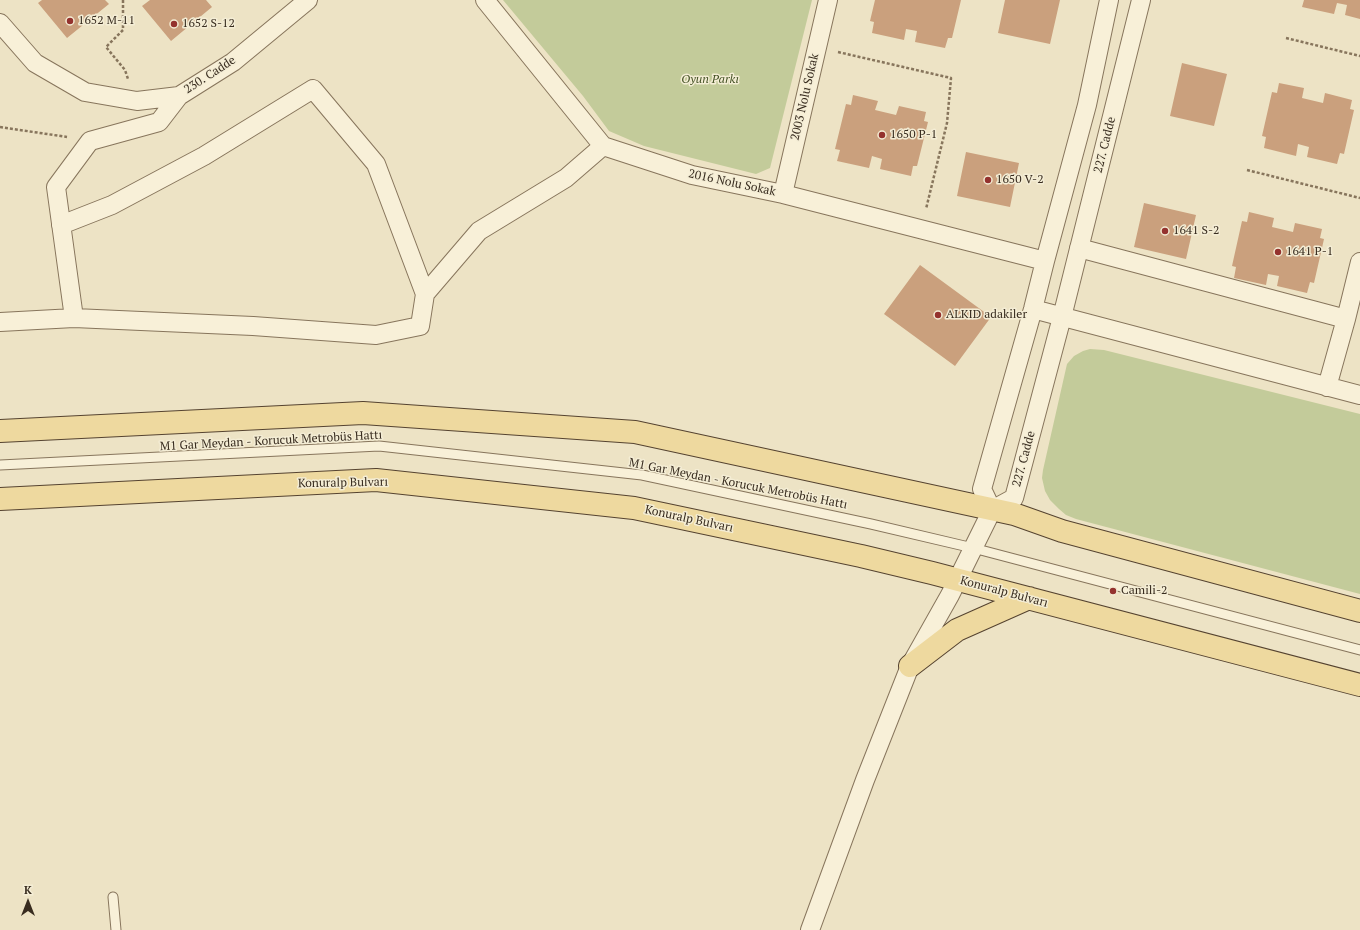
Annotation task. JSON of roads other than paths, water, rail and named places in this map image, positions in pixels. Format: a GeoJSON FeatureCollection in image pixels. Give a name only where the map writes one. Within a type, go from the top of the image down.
{"type":"FeatureCollection","features":[{"type":"Feature","properties":{"kind":"main road"},"geometry":{"type":"LineString","coordinates":[[0,432],[364,414],[635,432],[1014,514],[1062,531],[1360,611]]}},
{"type":"Feature","properties":{"kind":"main road","name":"Konuralp Bulvarı"},"geometry":{"type":"LineString","coordinates":[[0,499],[376,480],[634,508],[853,555],[958,580],[1360,686]]}},
{"type":"Feature","properties":{"kind":"main road"},"geometry":{"type":"LineString","coordinates":[[910,666],[957,630],[1030,598]]}},
{"type":"Feature","properties":{"kind":"street","name":"230. Cadde"},"geometry":{"type":"LineString","coordinates":[[0,23],[35,63],[85,92],[137,102],[178,96],[233,62],[308,0]]}},
{"type":"Feature","properties":{"kind":"street"},"geometry":{"type":"LineString","coordinates":[[425,294],[479,231],[566,178],[603,146],[485,0]]}},
{"type":"Feature","properties":{"kind":"street","name":"2003 Nolu Sokak"},"geometry":{"type":"LineString","coordinates":[[783,194],[828,0]]}},
{"type":"Feature","properties":{"kind":"street"},"geometry":{"type":"LineString","coordinates":[[810,930],[865,780],[910,666],[958,580],[992,510],[982,489],[1033,309],[1087,105],[1110,0]]}},
{"type":"Feature","properties":{"kind":"street","name":"227. Cadde"},"geometry":{"type":"LineString","coordinates":[[992,510],[1014,498],[1062,317],[1141,0]]}},
{"type":"Feature","properties":{"kind":"street"},"geometry":{"type":"LineString","coordinates":[[0,322],[74,318],[253,326],[376,335],[420,326],[425,294],[376,164],[313,89],[204,156],[112,205],[61,225]]}},
{"type":"Feature","properties":{"kind":"street"},"geometry":{"type":"LineString","coordinates":[[74,318],[56,187],[90,141],[159,122],[178,96]]}},
{"type":"Feature","properties":{"kind":"street","name":"2016 Nolu Sokak"},"geometry":{"type":"LineString","coordinates":[[603,146],[692,175],[783,194],[1045,261]]}},
{"type":"Feature","properties":{"kind":"street"},"geometry":{"type":"LineString","coordinates":[[1079,248],[1346,319]]}},
{"type":"Feature","properties":{"kind":"street"},"geometry":{"type":"LineString","coordinates":[[1327,387],[1360,262]]}},
{"type":"Feature","properties":{"kind":"street"},"geometry":{"type":"LineString","coordinates":[[1033,309],[1360,395]]}},
{"type":"Feature","properties":{"kind":"lane","name":"M1 Gar Meydan - Korucuk Metrobüs Hattı"},"geometry":{"type":"LineString","coordinates":[[0,465],[379,446],[642,475],[871,524],[974,548],[1360,650]]}},
{"type":"Feature","properties":{"kind":"lane"},"geometry":{"type":"LineString","coordinates":[[114,897],[116,930]]}},
{"type":"Feature","properties":{"kind":"place","name":"1652 M-11"},"geometry":{"type":"Point","coordinates":[70,21]}},
{"type":"Feature","properties":{"kind":"place","name":"1652 S-12"},"geometry":{"type":"Point","coordinates":[174,24]}},
{"type":"Feature","properties":{"kind":"place","name":"1650 P-1"},"geometry":{"type":"Point","coordinates":[882,135]}},
{"type":"Feature","properties":{"kind":"place","name":"1650 V-2"},"geometry":{"type":"Point","coordinates":[988,180]}},
{"type":"Feature","properties":{"kind":"place","name":"1641 S-2"},"geometry":{"type":"Point","coordinates":[1165,231]}},
{"type":"Feature","properties":{"kind":"place","name":"1641 P-1"},"geometry":{"type":"Point","coordinates":[1278,252]}},
{"type":"Feature","properties":{"kind":"place","name":"ALKID adakiler"},"geometry":{"type":"Point","coordinates":[938,315]}},
{"type":"Feature","properties":{"kind":"place","name":"Camili-2"},"geometry":{"type":"Point","coordinates":[1113,591]}},
{"type":"Feature","properties":{"kind":"park label","name":"Oyun Parkı"},"geometry":{"type":"Point","coordinates":[710,80]}}]}
